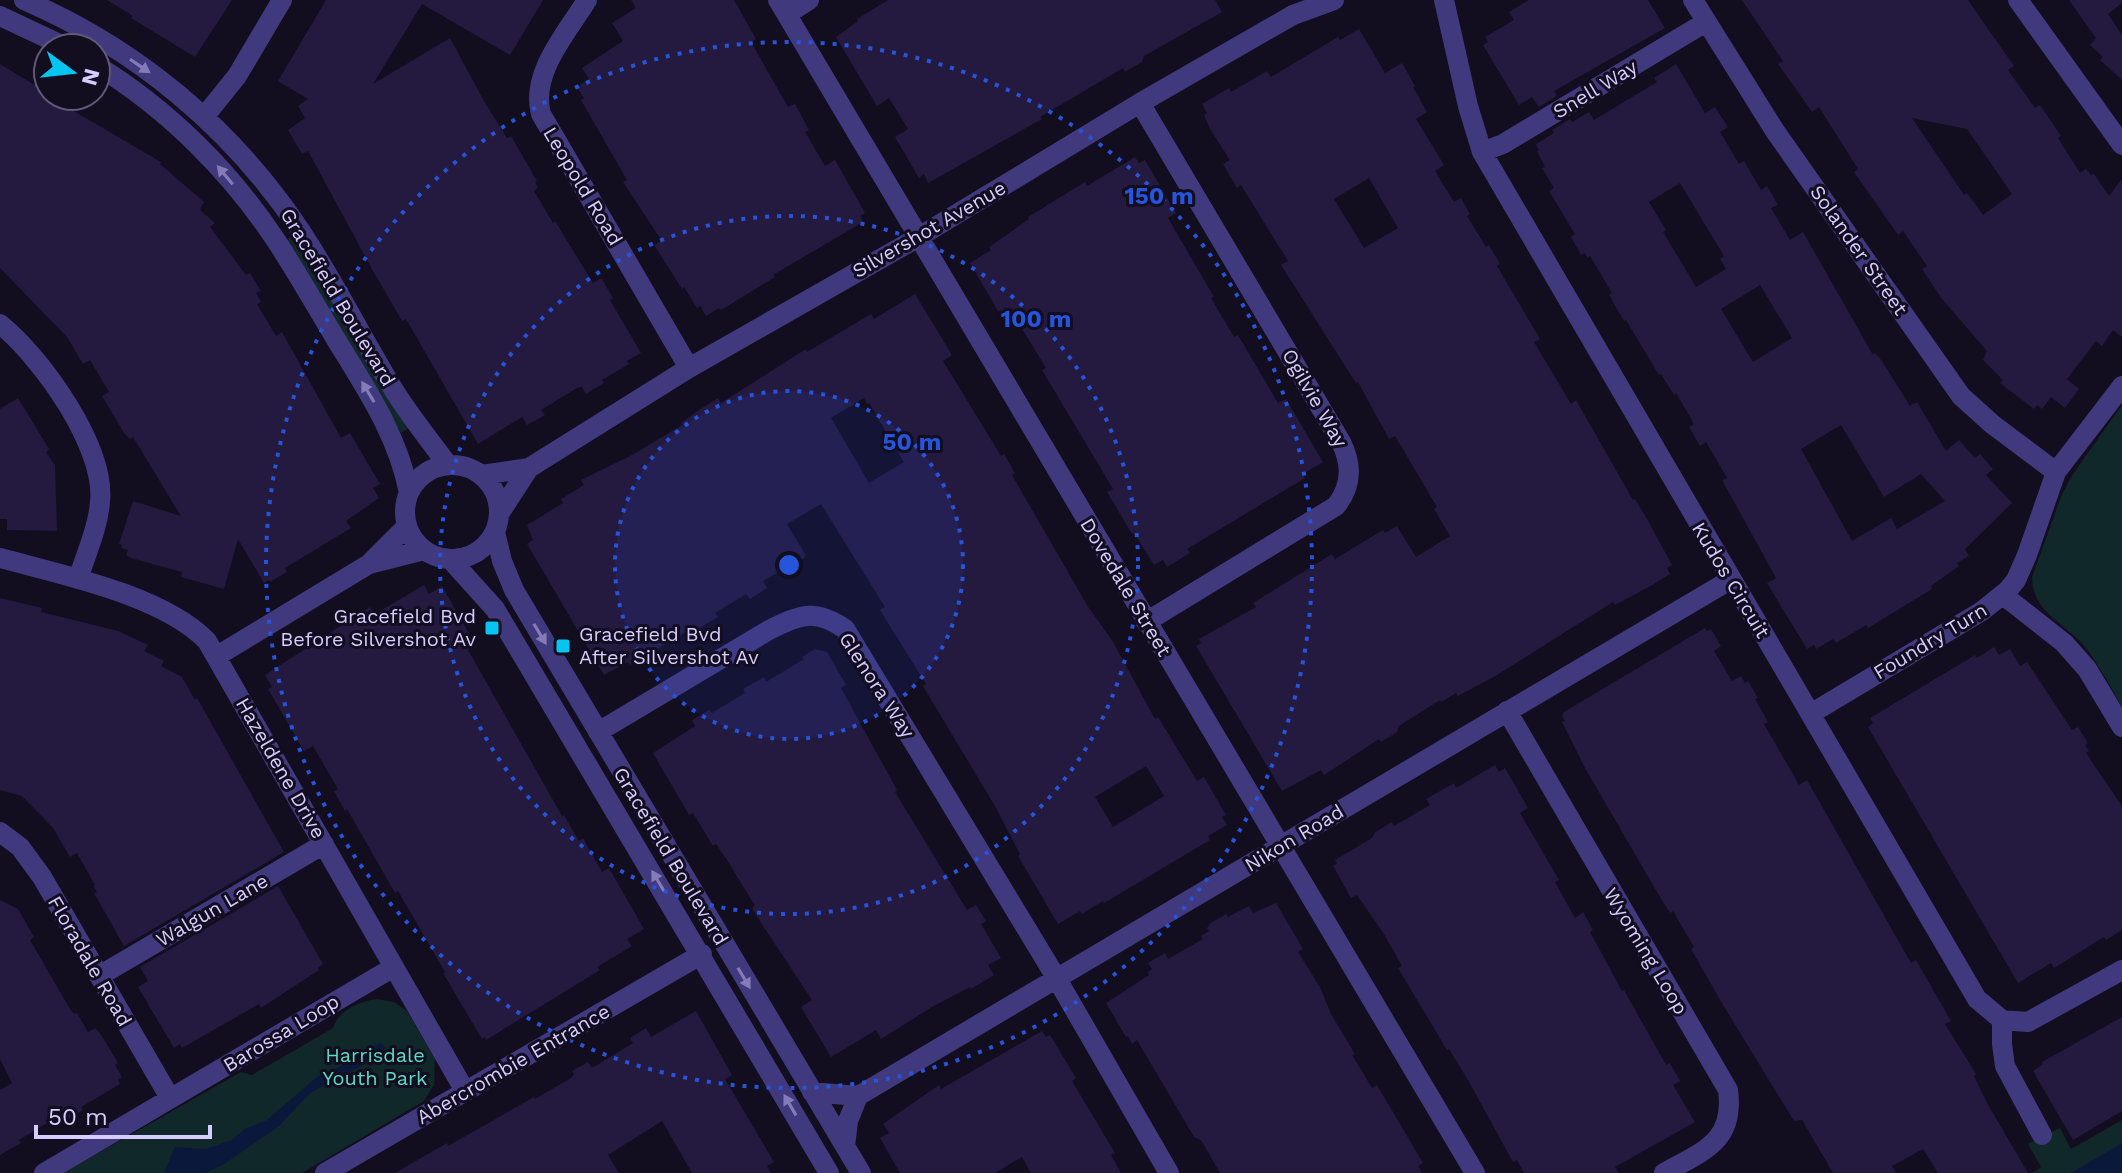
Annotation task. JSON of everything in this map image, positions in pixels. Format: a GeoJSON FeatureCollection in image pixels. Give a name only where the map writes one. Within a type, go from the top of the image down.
{"type":"FeatureCollection","features":[{"type":"Feature","properties":{"kind":"street","name":"Gracefield Boulevard"},"geometry":{"type":"LineString","coordinates":[[24,0],[87,31],[156,76],[204,117],[249,163],[301,232],[403,404],[448,465]]}},
{"type":"Feature","properties":{"kind":"street"},"geometry":{"type":"LineString","coordinates":[[204,117],[237,76],[282,0]]}},
{"type":"Feature","properties":{"kind":"street","name":"Leopold Road"},"geometry":{"type":"LineString","coordinates":[[587,0],[539,84],[541,114],[689,368]]}},
{"type":"Feature","properties":{"kind":"street"},"geometry":{"type":"LineString","coordinates":[[782,7],[809,0]]}},
{"type":"Feature","properties":{"kind":"street","name":"Silvershot Avenue"},"geometry":{"type":"LineString","coordinates":[[481,475],[529,468],[689,368],[917,238],[1140,103],[1293,15],[1334,0]]}},
{"type":"Feature","properties":{"kind":"street","name":"Kudos Circuit"},"geometry":{"type":"LineString","coordinates":[[1444,0],[1468,106],[1482,152],[1977,999],[2002,1020]]}},
{"type":"Feature","properties":{"kind":"street","name":"Solander Street"},"geometry":{"type":"LineString","coordinates":[[1693,0],[1775,131],[1961,396],[1992,424],[2056,472]]}},
{"type":"Feature","properties":{"kind":"street"},"geometry":{"type":"LineString","coordinates":[[2018,0],[2122,145]]}},
{"type":"Feature","properties":{"kind":"street","name":"Dovedale Street"},"geometry":{"type":"LineString","coordinates":[[782,7],[1475,1173]]}},
{"type":"Feature","properties":{"kind":"street"},"geometry":{"type":"LineString","coordinates":[[0,16],[34,32]]}},
{"type":"Feature","properties":{"kind":"street","name":"Snell Way"},"geometry":{"type":"LineString","coordinates":[[1482,152],[1503,144],[1706,22]]}},
{"type":"Feature","properties":{"kind":"street","name":"Gracefield Boulevard"},"geometry":{"type":"LineString","coordinates":[[112,76],[142,96],[217,165],[277,242],[373,400],[400,455],[409,493]]}},
{"type":"Feature","properties":{"kind":"street","name":"Ogilvie Way"},"geometry":{"type":"LineString","coordinates":[[1140,103],[1333,428],[1350,462],[1347,484],[1336,506],[1146,622]]}},
{"type":"Feature","properties":{"kind":"street"},"geometry":{"type":"LineString","coordinates":[[0,324],[33,356],[55,387],[83,433],[97,464],[100,501],[78,579]]}},
{"type":"Feature","properties":{"kind":"street","name":"Foundry Turn"},"geometry":{"type":"LineString","coordinates":[[1812,713],[1982,611],[2003,595],[2016,580],[2027,555],[2056,472],[2122,386]]}},
{"type":"Feature","properties":{"kind":"street"},"geometry":{"type":"LineString","coordinates":[[448,465],[471,469],[491,486],[497,499],[497,523],[477,553],[451,560],[441,558],[416,543],[407,526],[405,514],[409,493],[426,473],[448,465]]}},
{"type":"Feature","properties":{"kind":"street","name":"Silvershot Avenue"},"geometry":{"type":"LineString","coordinates":[[497,523],[529,468]]}},
{"type":"Feature","properties":{"kind":"street","name":"Gracefield Boulevard"},"geometry":{"type":"LineString","coordinates":[[497,523],[502,561],[514,590],[861,1173]]}},
{"type":"Feature","properties":{"kind":"street"},"geometry":{"type":"LineString","coordinates":[[217,656],[369,564],[407,526]]}},
{"type":"Feature","properties":{"kind":"street"},"geometry":{"type":"LineString","coordinates":[[369,564],[424,550]]}},
{"type":"Feature","properties":{"kind":"street","name":"Hazeldene Drive"},"geometry":{"type":"LineString","coordinates":[[0,558],[78,579],[136,599],[195,629],[217,656],[465,1091]]}},
{"type":"Feature","properties":{"kind":"street","name":"Gracefield Boulevard"},"geometry":{"type":"LineString","coordinates":[[451,560],[495,609],[829,1173]]}},
{"type":"Feature","properties":{"kind":"street","name":"Nikon Road"},"geometry":{"type":"LineString","coordinates":[[858,1096],[1730,580]]}},
{"type":"Feature","properties":{"kind":"street"},"geometry":{"type":"LineString","coordinates":[[2003,595],[2064,643],[2087,669],[2122,727]]}},
{"type":"Feature","properties":{"kind":"street","name":"Glenora Way"},"geometry":{"type":"LineString","coordinates":[[598,732],[769,630],[797,617],[815,615],[835,623],[849,634],[1057,979]]}},
{"type":"Feature","properties":{"kind":"street","name":"Wyoming Loop"},"geometry":{"type":"LineString","coordinates":[[1507,711],[1728,1090],[1731,1109],[1720,1138],[1708,1149],[1664,1173]]}},
{"type":"Feature","properties":{"kind":"street","name":"Floradale Road"},"geometry":{"type":"LineString","coordinates":[[0,832],[29,857],[170,1098]]}},
{"type":"Feature","properties":{"kind":"street","name":"Walgun Lane"},"geometry":{"type":"LineString","coordinates":[[99,976],[324,844]]}},
{"type":"Feature","properties":{"kind":"street","name":"Abercrombie Entrance"},"geometry":{"type":"LineString","coordinates":[[325,1173],[702,954]]}},
{"type":"Feature","properties":{"kind":"street","name":"Barossa Loop"},"geometry":{"type":"LineString","coordinates":[[44,1173],[394,967]]}},
{"type":"Feature","properties":{"kind":"street"},"geometry":{"type":"LineString","coordinates":[[2042,1135],[2005,1066],[2002,1020],[2028,1022],[2122,970]]}},
{"type":"Feature","properties":{"kind":"street"},"geometry":{"type":"LineString","coordinates":[[1057,979],[1169,1173]]}},
{"type":"Feature","properties":{"kind":"street"},"geometry":{"type":"LineString","coordinates":[[812,1092],[858,1096],[848,1121],[845,1146]]}},
{"type":"Feature","properties":{"kind":"street"},"geometry":{"type":"LineString","coordinates":[[811,1173],[816,1148]]}},
{"type":"Feature","properties":{"kind":"green space"},"geometry":{"type":"Polygon","coordinates":[[[289,237],[297,240],[409,428],[401,433],[288,242],[289,237]]]}},
{"type":"Feature","properties":{"kind":"green space"},"geometry":{"type":"Polygon","coordinates":[[[2122,405],[2122,707],[2086,648],[2044,609],[2038,600],[2032,577],[2062,494],[2122,405]]]}},
{"type":"Feature","properties":{"kind":"green space","name":"Harrisdale Youth Park"},"geometry":{"type":"Polygon","coordinates":[[[376,999],[394,1002],[407,1011],[435,1059],[434,1085],[424,1101],[302,1173],[63,1173],[241,1072],[252,1075],[333,1028],[340,1016],[350,1008],[376,999]]]}},
{"type":"Feature","properties":{"kind":"green space"},"geometry":{"type":"Polygon","coordinates":[[[2122,1120],[2122,1173],[2032,1173],[2041,1167],[2028,1144],[2060,1128],[2071,1149],[2122,1120]]]}},
{"type":"Feature","properties":{"kind":"water"},"geometry":{"type":"Polygon","coordinates":[[[381,1043],[386,1048],[361,1066],[310,1093],[278,1127],[224,1164],[206,1173],[164,1173],[175,1147],[205,1149],[232,1140],[245,1129],[267,1120],[318,1076],[381,1043]]]}},
{"type":"Feature","properties":{"kind":"water"},"geometry":{"type":"Polygon","coordinates":[[[2122,1143],[2122,1171],[2119,1173],[2071,1173],[2122,1143]]]}},
{"type":"Feature","properties":{"kind":"building"},"geometry":{"type":"Polygon","coordinates":[[[107,0],[232,0],[195,57],[107,0]]]}},
{"type":"Feature","properties":{"kind":"building"},"geometry":{"type":"Polygon","coordinates":[[[326,0],[543,0],[510,55],[422,4],[373,84],[450,38],[484,101],[507,138],[511,136],[537,181],[538,188],[534,191],[553,223],[555,221],[593,283],[601,278],[613,298],[610,300],[641,353],[627,361],[629,364],[586,394],[582,387],[577,388],[541,410],[545,415],[527,425],[522,417],[478,444],[406,319],[402,321],[308,151],[302,154],[288,130],[305,118],[298,106],[308,99],[278,81],[326,0]]]}},
{"type":"Feature","properties":{"kind":"building"},"geometry":{"type":"Polygon","coordinates":[[[631,0],[734,0],[756,39],[751,42],[788,107],[795,104],[809,130],[805,132],[825,166],[835,160],[865,213],[860,216],[863,222],[721,310],[719,308],[706,316],[684,287],[682,289],[654,245],[662,241],[623,182],[627,180],[581,100],[584,98],[577,87],[589,79],[582,68],[623,41],[612,23],[636,8],[631,0]]]}},
{"type":"Feature","properties":{"kind":"building"},"geometry":{"type":"Polygon","coordinates":[[[888,0],[1215,0],[1222,12],[1144,56],[1142,62],[1125,72],[1123,68],[1040,117],[1042,119],[928,183],[924,174],[919,178],[895,137],[908,129],[889,98],[877,106],[836,37],[857,19],[888,0]]]}},
{"type":"Feature","properties":{"kind":"building"},"geometry":{"type":"Polygon","coordinates":[[[1529,0],[1648,0],[1665,28],[1554,91],[1557,96],[1539,107],[1532,97],[1519,105],[1483,45],[1488,42],[1485,37],[1514,20],[1509,12],[1529,0]]]}},
{"type":"Feature","properties":{"kind":"building"},"geometry":{"type":"Polygon","coordinates":[[[1742,0],[1968,0],[2014,66],[2008,70],[2035,108],[2040,105],[2080,173],[2086,169],[2091,175],[2094,174],[2109,196],[2122,179],[2122,337],[2113,330],[2102,346],[2096,341],[2067,379],[2079,389],[2065,408],[2051,397],[2042,409],[2037,405],[2034,409],[2000,383],[2003,380],[1983,360],[1987,351],[1942,299],[1922,269],[1927,266],[1903,231],[1898,235],[1854,172],[1858,169],[1819,107],[1812,112],[1778,64],[1783,61],[1742,0]],[[1912,118],[1964,195],[1967,193],[1983,215],[2012,194],[1967,129],[1912,118]]]}},
{"type":"Feature","properties":{"kind":"building"},"geometry":{"type":"Polygon","coordinates":[[[2069,0],[2122,0],[2108,14],[2122,35],[2122,80],[2100,60],[2103,57],[2090,45],[2096,38],[2069,0]]]}},
{"type":"Feature","properties":{"kind":"building"},"geometry":{"type":"Polygon","coordinates":[[[1359,29],[1385,73],[1402,63],[1427,112],[1416,119],[1444,165],[1435,171],[1454,202],[1461,198],[1470,214],[1467,216],[1486,247],[1489,245],[1500,264],[1497,266],[1540,339],[1534,342],[1571,404],[1576,400],[1672,565],[1667,568],[1670,574],[1615,605],[1613,602],[1497,675],[1458,696],[1456,693],[1440,700],[1399,726],[1397,732],[1381,742],[1379,739],[1324,775],[1321,770],[1282,791],[1196,646],[1201,643],[1199,639],[1256,607],[1253,603],[1332,554],[1335,559],[1383,530],[1385,533],[1397,526],[1416,557],[1450,536],[1434,509],[1437,507],[1395,436],[1389,439],[1358,382],[1281,265],[1288,261],[1241,185],[1237,188],[1223,164],[1230,160],[1204,115],[1207,113],[1202,104],[1229,88],[1231,92],[1267,71],[1271,77],[1338,37],[1340,40],[1359,29]],[[1369,178],[1334,199],[1364,248],[1398,228],[1369,178]]]}},
{"type":"Feature","properties":{"kind":"building"},"geometry":{"type":"Polygon","coordinates":[[[0,64],[32,83],[32,112],[75,112],[161,162],[204,202],[200,210],[215,223],[210,227],[246,275],[250,273],[261,291],[256,293],[261,302],[257,304],[276,336],[282,332],[341,438],[350,433],[380,484],[373,488],[379,498],[346,521],[351,528],[285,568],[287,572],[270,582],[264,583],[238,539],[224,589],[181,577],[182,572],[126,555],[128,550],[119,544],[133,501],[181,516],[133,437],[130,439],[124,433],[102,396],[109,392],[90,360],[83,364],[67,337],[0,268],[0,64]]]}},
{"type":"Feature","properties":{"kind":"building"},"geometry":{"type":"Polygon","coordinates":[[[1676,64],[1705,113],[1715,107],[1728,127],[1720,132],[1739,164],[1744,161],[1761,190],[1767,186],[1778,205],[1771,208],[1790,240],[1803,232],[1873,355],[1875,353],[1882,361],[1910,406],[1917,402],[1946,451],[1959,440],[1975,458],[1980,454],[1993,469],[1986,475],[2012,503],[1965,549],[1969,556],[1931,586],[1932,589],[1868,628],[1866,625],[1836,643],[1833,639],[1816,649],[1814,645],[1807,649],[1767,583],[1776,578],[1722,480],[1727,478],[1706,442],[1700,446],[1689,427],[1694,424],[1676,393],[1674,395],[1659,375],[1624,321],[1590,256],[1588,258],[1585,253],[1581,255],[1571,237],[1575,234],[1549,191],[1554,188],[1542,168],[1545,167],[1536,144],[1570,119],[1572,122],[1589,112],[1594,120],[1657,82],[1654,78],[1676,64]],[[1680,183],[1649,202],[1696,287],[1726,269],[1720,259],[1724,256],[1680,183]],[[1760,285],[1721,309],[1753,362],[1792,338],[1760,285]],[[1841,425],[1801,449],[1852,541],[1891,518],[1897,529],[1945,501],[1921,474],[1884,497],[1841,425]]]}},
{"type":"Feature","properties":{"kind":"building"},"geometry":{"type":"Polygon","coordinates":[[[1135,157],[1139,163],[1145,160],[1176,213],[1168,218],[1234,337],[1238,335],[1278,403],[1286,399],[1323,462],[1303,474],[1305,478],[1187,549],[1190,553],[1167,567],[1163,560],[1154,565],[1132,534],[1107,492],[1113,489],[1042,370],[1046,368],[1015,317],[1005,323],[970,263],[991,250],[989,247],[1028,217],[1085,182],[1087,186],[1135,157]]]}},
{"type":"Feature","properties":{"kind":"building"},"geometry":{"type":"Polygon","coordinates":[[[915,294],[952,355],[943,361],[1001,456],[1004,454],[1015,473],[1012,475],[1087,605],[1113,642],[1155,719],[1158,717],[1197,781],[1204,777],[1226,815],[1222,817],[1227,825],[1208,836],[1210,840],[1104,903],[1082,914],[1080,911],[1058,924],[1018,856],[1020,854],[995,806],[923,686],[926,684],[880,610],[885,607],[821,504],[787,524],[805,554],[804,558],[763,581],[767,588],[750,599],[746,594],[715,613],[718,617],[698,629],[696,626],[630,665],[628,662],[604,675],[527,544],[533,540],[527,525],[563,503],[561,499],[584,485],[581,480],[634,454],[682,425],[718,398],[721,403],[806,349],[807,352],[871,314],[874,319],[915,294]],[[864,398],[831,418],[869,483],[904,462],[864,398]],[[1146,766],[1095,797],[1113,827],[1164,796],[1146,766]]]}},
{"type":"Feature","properties":{"kind":"building"},"geometry":{"type":"Polygon","coordinates":[[[18,398],[49,449],[46,452],[55,465],[57,531],[7,530],[7,519],[0,519],[0,409],[18,398]]]}},
{"type":"Feature","properties":{"kind":"building"},"geometry":{"type":"Polygon","coordinates":[[[424,585],[429,594],[442,586],[476,646],[468,650],[562,816],[579,841],[583,838],[602,872],[609,868],[644,929],[627,939],[632,946],[597,967],[600,970],[486,1040],[485,1037],[482,1039],[443,973],[398,891],[395,893],[347,809],[345,811],[334,791],[338,789],[313,746],[304,751],[268,689],[272,687],[265,675],[370,607],[375,614],[424,585]]]}},
{"type":"Feature","properties":{"kind":"building"},"geometry":{"type":"Polygon","coordinates":[[[0,598],[42,608],[41,612],[118,631],[148,645],[144,651],[164,661],[161,666],[182,677],[195,700],[197,698],[284,852],[124,946],[94,893],[97,892],[95,885],[77,853],[70,857],[53,828],[22,796],[0,790],[0,598]]]}},
{"type":"Feature","properties":{"kind":"building"},"geometry":{"type":"Polygon","coordinates":[[[1705,628],[1707,631],[1711,629],[1721,646],[1714,651],[1732,681],[1741,676],[1745,683],[1748,681],[1768,722],[1764,724],[1799,785],[1807,780],[1911,963],[1916,960],[1951,1021],[1945,1024],[1976,1074],[1974,1076],[1987,1103],[2028,1173],[1938,1173],[1923,1149],[1892,1166],[1896,1173],[1833,1173],[1802,1120],[1794,1121],[1723,1005],[1691,949],[1694,947],[1673,911],[1670,913],[1657,892],[1562,722],[1565,721],[1562,716],[1564,712],[1705,628]]]}},
{"type":"Feature","properties":{"kind":"building"},"geometry":{"type":"Polygon","coordinates":[[[1994,647],[1999,655],[2010,649],[2020,666],[2027,662],[2072,730],[2078,727],[2088,743],[2085,745],[2089,751],[2086,753],[2122,806],[2122,930],[2106,940],[2104,937],[2054,968],[2051,963],[2018,983],[1868,727],[1873,723],[1870,718],[1975,655],[1977,658],[1994,647]]]}},
{"type":"Feature","properties":{"kind":"building"},"geometry":{"type":"Polygon","coordinates":[[[815,649],[827,652],[846,685],[841,688],[897,790],[895,792],[967,910],[976,905],[986,921],[981,924],[1001,958],[988,965],[994,975],[971,989],[932,1007],[881,1039],[876,1030],[831,1057],[801,1007],[812,1000],[752,908],[755,906],[727,860],[716,844],[713,846],[693,813],[689,815],[653,753],[695,726],[692,720],[709,710],[712,713],[764,677],[766,682],[815,649]]]}},
{"type":"Feature","properties":{"kind":"building"},"geometry":{"type":"Polygon","coordinates":[[[1495,765],[1499,772],[1505,768],[1528,808],[1520,813],[1559,880],[1555,882],[1575,918],[1583,912],[1593,930],[1590,932],[1622,991],[1666,1065],[1670,1063],[1680,1081],[1673,1085],[1695,1122],[1615,1167],[1619,1173],[1524,1173],[1517,1160],[1513,1162],[1468,1080],[1398,968],[1402,966],[1384,934],[1357,895],[1351,898],[1333,866],[1337,864],[1335,860],[1372,838],[1375,832],[1392,822],[1394,826],[1430,805],[1426,799],[1454,783],[1456,788],[1495,765]]]}},
{"type":"Feature","properties":{"kind":"building"},"geometry":{"type":"Polygon","coordinates":[[[278,886],[323,964],[319,970],[261,1008],[259,1004],[182,1048],[180,1044],[174,1048],[138,987],[148,981],[140,967],[278,886]]]}},
{"type":"Feature","properties":{"kind":"building"},"geometry":{"type":"Polygon","coordinates":[[[0,900],[18,909],[34,937],[30,940],[70,1009],[77,1013],[88,1032],[95,1028],[100,1033],[118,1063],[115,1065],[122,1077],[118,1080],[120,1084],[81,1107],[83,1110],[62,1123],[54,1124],[52,1120],[0,1155],[0,1090],[12,1083],[0,1059],[0,900]]]}},
{"type":"Feature","properties":{"kind":"building"},"geometry":{"type":"Polygon","coordinates":[[[1276,903],[1303,949],[1298,952],[1320,987],[1331,1014],[1355,1054],[1352,1055],[1372,1088],[1377,1085],[1423,1163],[1418,1166],[1422,1173],[1220,1173],[1201,1140],[1194,1137],[1137,1040],[1132,1044],[1126,1037],[1106,1003],[1149,975],[1152,969],[1148,963],[1165,953],[1168,959],[1203,939],[1201,936],[1209,931],[1207,928],[1211,923],[1226,914],[1228,917],[1249,906],[1253,913],[1276,903]]]}},
{"type":"Feature","properties":{"kind":"building"},"geometry":{"type":"Polygon","coordinates":[[[696,1011],[732,1075],[725,1079],[774,1162],[767,1166],[771,1173],[692,1173],[662,1121],[608,1155],[619,1173],[395,1173],[535,1099],[571,1078],[574,1074],[572,1071],[588,1062],[592,1068],[633,1043],[630,1038],[646,1028],[651,1037],[696,1011]]]}},
{"type":"Feature","properties":{"kind":"building"},"geometry":{"type":"Polygon","coordinates":[[[2122,1017],[2122,1111],[2073,1140],[2033,1071],[2042,1062],[2122,1017]]]}},
{"type":"Feature","properties":{"kind":"building"},"geometry":{"type":"Polygon","coordinates":[[[1042,1031],[1046,1037],[1050,1035],[1076,1078],[1072,1081],[1115,1153],[1111,1155],[1121,1173],[1031,1173],[1022,1157],[995,1173],[900,1173],[880,1138],[889,1133],[883,1124],[939,1085],[941,1089],[1042,1031]]]}},
{"type":"Feature","properties":{"kind":"place","name":"Gracefield Bvd Before Silvershot Av"},"geometry":{"type":"Point","coordinates":[492,628]}},
{"type":"Feature","properties":{"kind":"place","name":"Gracefield Bvd After Silvershot Av"},"geometry":{"type":"Point","coordinates":[563,646]}}]}
